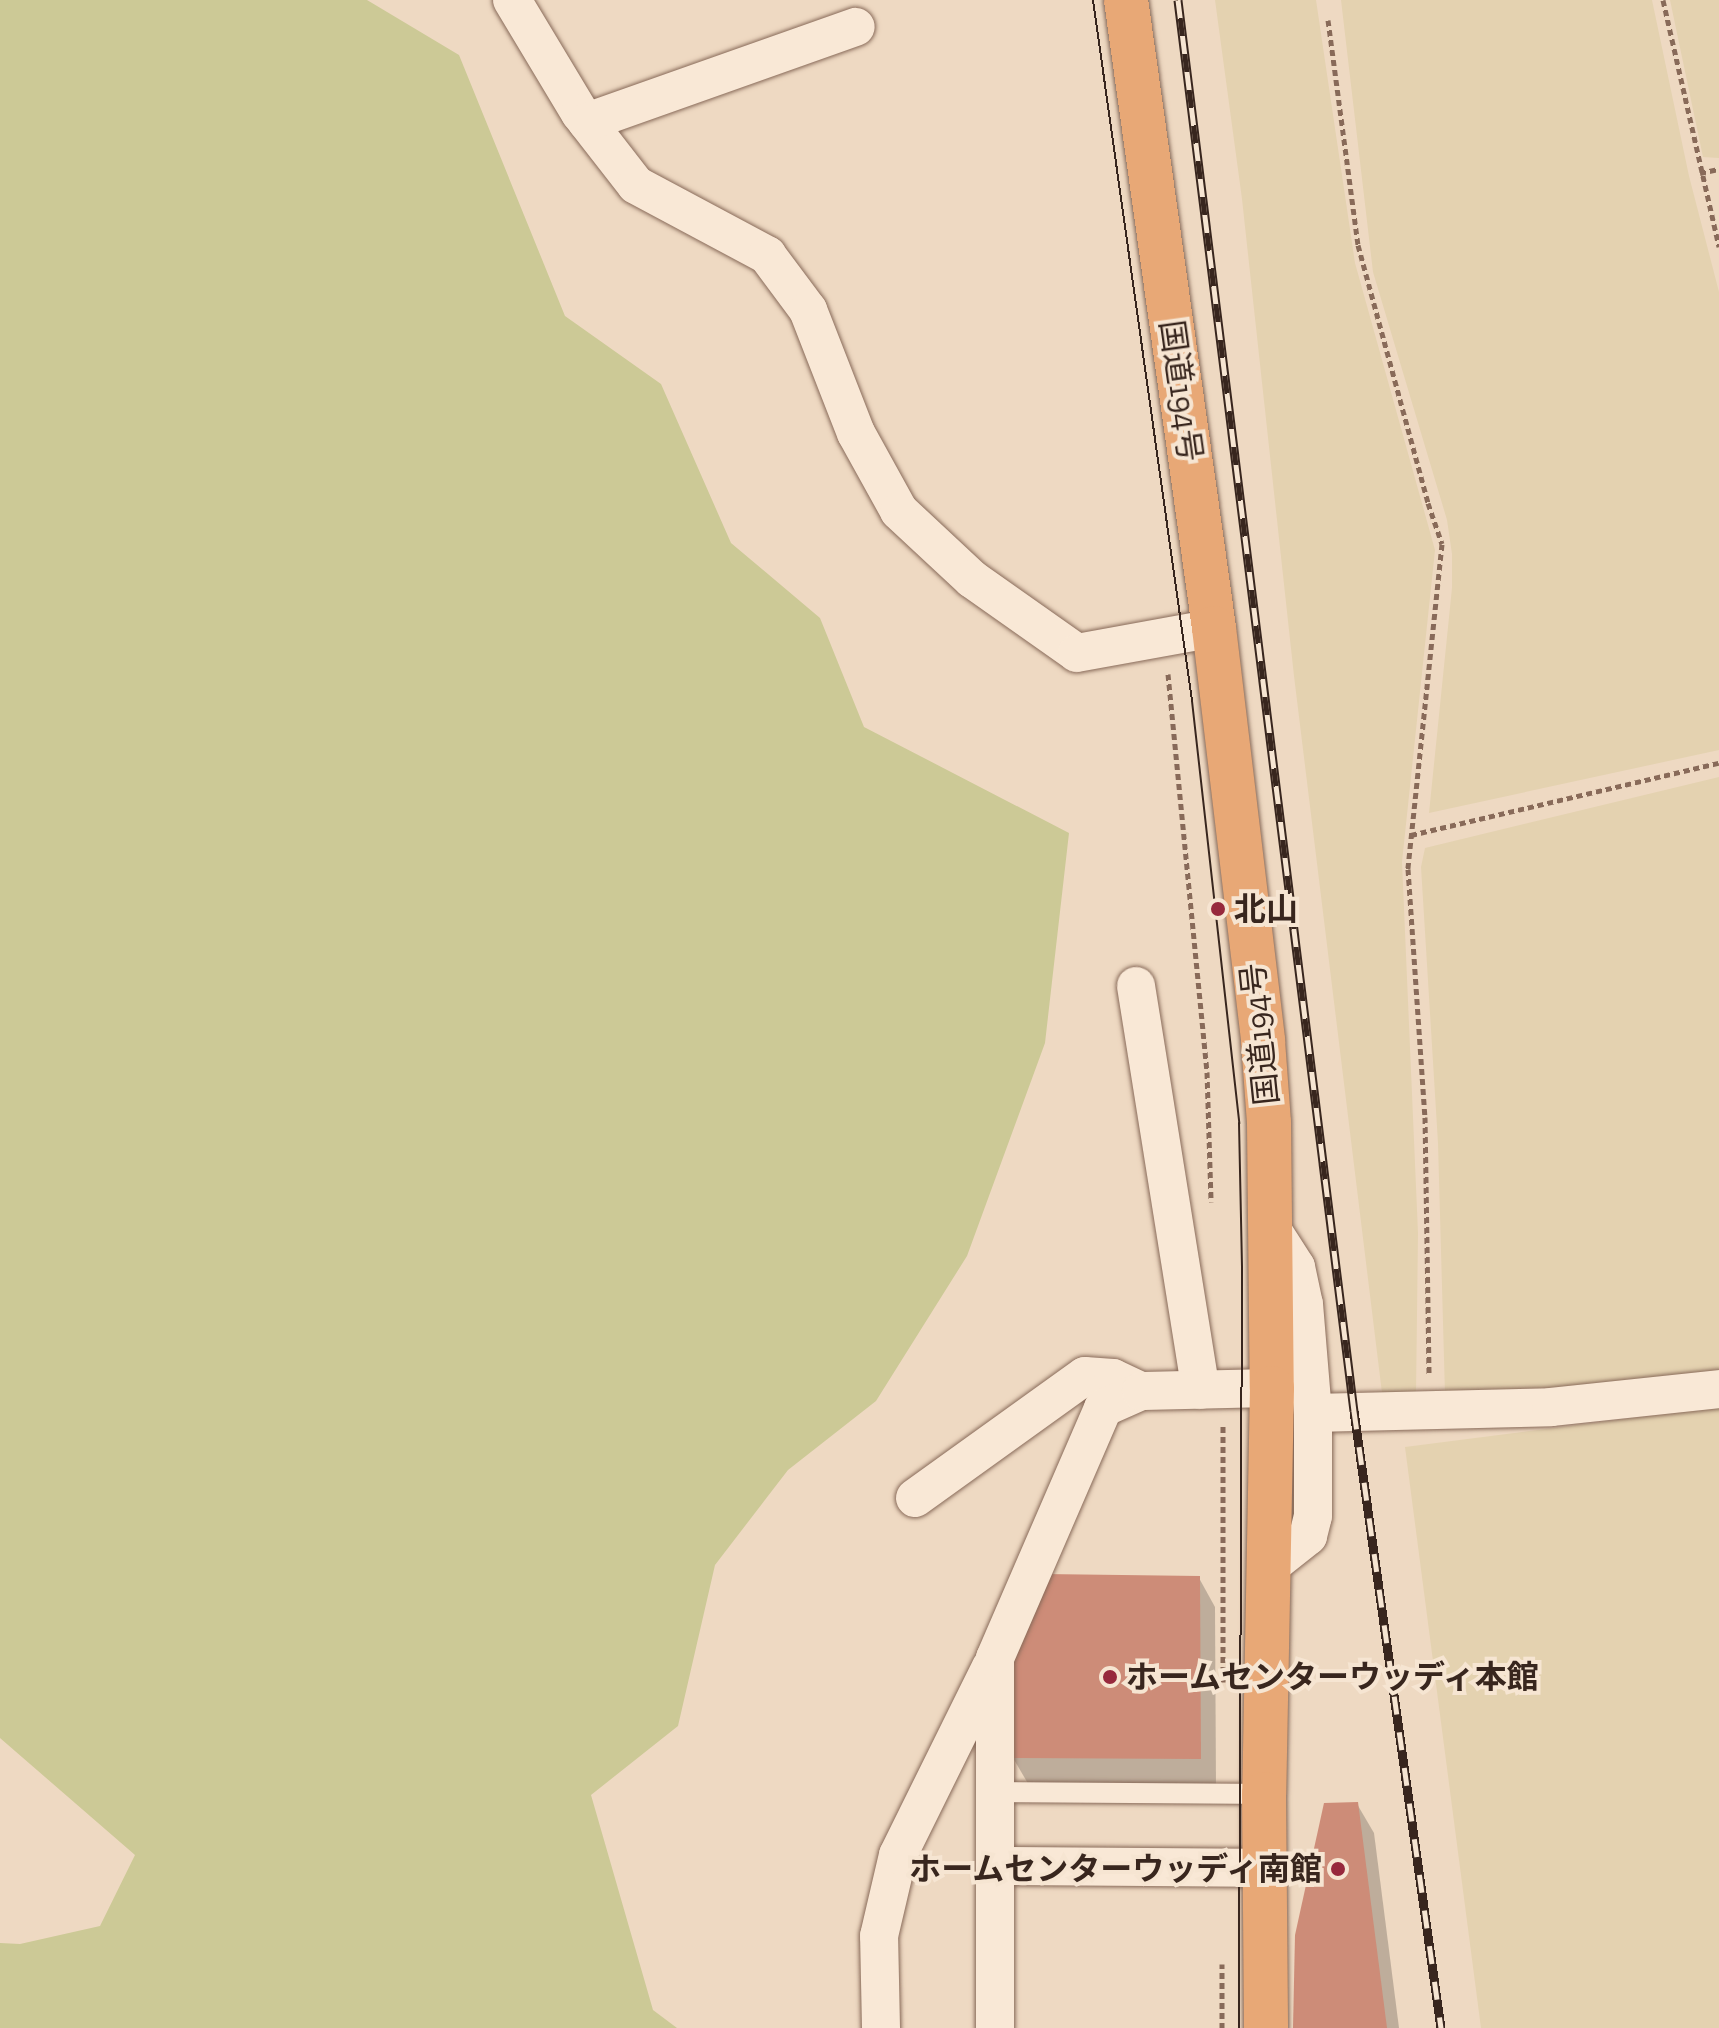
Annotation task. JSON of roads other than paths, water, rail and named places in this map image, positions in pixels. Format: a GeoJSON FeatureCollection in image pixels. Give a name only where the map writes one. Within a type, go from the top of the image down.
{"type":"FeatureCollection","features":[{"type":"Feature","properties":{"kind":"highway","name":"国道194号"},"geometry":{"type":"LineString","coordinates":[[1126,0],[1214,628],[1263,1041],[1271,1228],[1272,1388],[1264,1794],[1266,2028]]}},
{"type":"Feature","properties":{"kind":"street"},"geometry":{"type":"LineString","coordinates":[[512,0],[587,122],[636,185],[767,255],[808,310],[856,433],[899,511],[972,579],[1077,653],[1214,628]]}},
{"type":"Feature","properties":{"kind":"street"},"geometry":{"type":"LineString","coordinates":[[587,122],[856,27]]}},
{"type":"Feature","properties":{"kind":"street"},"geometry":{"type":"LineString","coordinates":[[1136,986],[1201,1390]]}},
{"type":"Feature","properties":{"kind":"street"},"geometry":{"type":"LineString","coordinates":[[1269,1567],[1308,1536],[1313,1516],[1313,1413],[1302,1292],[1296,1267],[1271,1228]]}},
{"type":"Feature","properties":{"kind":"street"},"geometry":{"type":"LineString","coordinates":[[915,1498],[1085,1376],[1113,1378],[1141,1391]]}},
{"type":"Feature","properties":{"kind":"street"},"geometry":{"type":"LineString","coordinates":[[881,2028],[879,1936],[898,1855],[995,1658],[1103,1408],[1141,1391],[1272,1388]]}},
{"type":"Feature","properties":{"kind":"street"},"geometry":{"type":"LineString","coordinates":[[1313,1413],[1551,1407],[1719,1389]]}},
{"type":"Feature","properties":{"kind":"street"},"geometry":{"type":"LineString","coordinates":[[995,1658],[995,2028]]}},
{"type":"Feature","properties":{"kind":"street"},"geometry":{"type":"LineString","coordinates":[[996,1866],[1265,1868]]}},
{"type":"Feature","properties":{"kind":"lane"},"geometry":{"type":"LineString","coordinates":[[995,1792],[1264,1794]]}},
{"type":"Feature","properties":{"kind":"tram line"},"geometry":{"type":"LineString","coordinates":[[1093,0],[1192,701],[1239,1123],[1242,1267],[1239,2028]]}},
{"type":"Feature","properties":{"kind":"railway"},"geometry":{"type":"LineString","coordinates":[[1178,0],[1354,1411],[1441,2028]]}},
{"type":"Feature","properties":{"kind":"place","name":"北山"},"geometry":{"type":"Point","coordinates":[1218,909]}},
{"type":"Feature","properties":{"kind":"place","name":"ホームセンターウッディ本館"},"geometry":{"type":"Point","coordinates":[1110,1677]}},
{"type":"Feature","properties":{"kind":"place","name":"ホームセンターウッディ南館"},"geometry":{"type":"Point","coordinates":[1338,1869]}}]}
